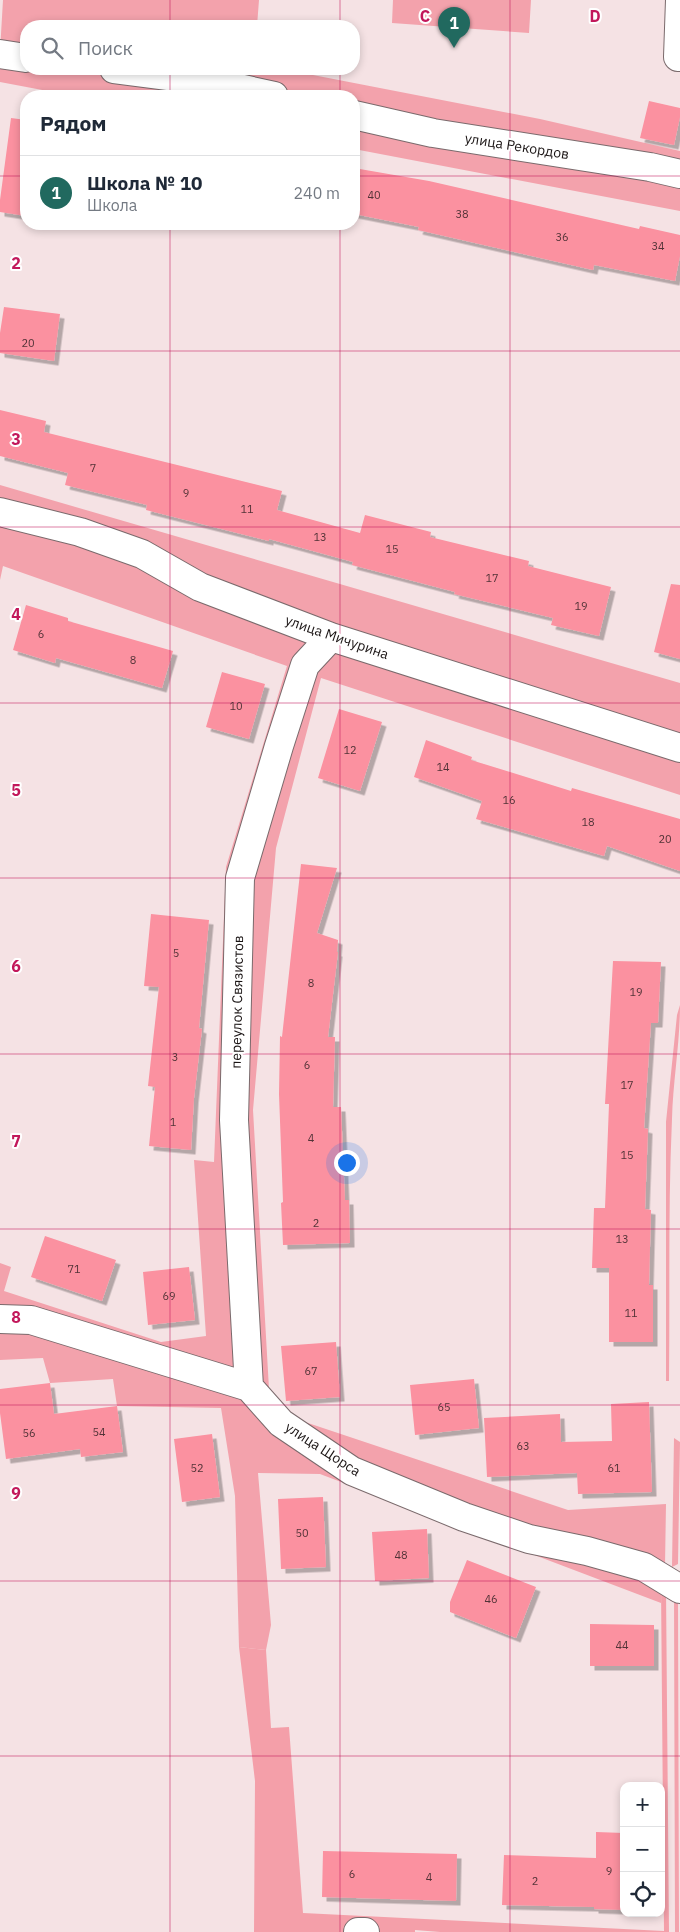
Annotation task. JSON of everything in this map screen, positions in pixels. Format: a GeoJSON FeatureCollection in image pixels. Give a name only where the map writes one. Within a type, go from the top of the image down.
{"type":"FeatureCollection","features":[{"type":"Feature","properties":{"kind":"street"},"geometry":{"type":"LineString","coordinates":[[680,0],[678,57],[680,57]]}},
{"type":"Feature","properties":{"kind":"street"},"geometry":{"type":"LineString","coordinates":[[0,54],[20,57]]}},
{"type":"Feature","properties":{"kind":"street"},"geometry":{"type":"LineString","coordinates":[[160,75],[207,81],[247,90]]}},
{"type":"Feature","properties":{"kind":"street","name":"улица Рекордов"},"geometry":{"type":"LineString","coordinates":[[360,116],[433,133],[650,167],[680,174]]}},
{"type":"Feature","properties":{"kind":"street","name":"улица Мичурина"},"geometry":{"type":"LineString","coordinates":[[0,512],[80,532],[142,554],[200,587],[331,637],[680,748]]}},
{"type":"Feature","properties":{"kind":"street","name":"переулок Связистов"},"geometry":{"type":"LineString","coordinates":[[249,1387],[234,1120],[240,878],[305,665],[331,637]]}},
{"type":"Feature","properties":{"kind":"street"},"geometry":{"type":"LineString","coordinates":[[0,1319],[31,1320],[249,1387]]}},
{"type":"Feature","properties":{"kind":"street","name":"улица Щорса"},"geometry":{"type":"LineString","coordinates":[[249,1387],[281,1423],[352,1471],[464,1517],[529,1538],[587,1551],[644,1567],[680,1589]]}},
{"type":"Feature","properties":{"kind":"street"},"geometry":{"type":"LineString","coordinates":[[358,1932],[365,1932]]}},
{"type":"Feature","properties":{"kind":"shaded area"},"geometry":{"type":"Polygon","coordinates":[[[3,0],[259,0],[257,20],[20,20],[20,53],[0,51],[3,0]]]}},
{"type":"Feature","properties":{"kind":"shaded area"},"geometry":{"type":"Polygon","coordinates":[[[393,0],[531,0],[529,33],[392,23],[393,0]]]}},
{"type":"Feature","properties":{"kind":"shaded area"},"geometry":{"type":"Polygon","coordinates":[[[0,61],[20,67],[20,75],[119,75],[205,85],[226,90],[42,90],[0,82],[0,61]]]}},
{"type":"Feature","properties":{"kind":"shaded area"},"geometry":{"type":"Polygon","coordinates":[[[211,75],[313,75],[540,119],[680,151],[680,169],[360,111],[360,90],[273,90],[211,75]]]}},
{"type":"Feature","properties":{"kind":"shaded area"},"geometry":{"type":"Polygon","coordinates":[[[360,122],[680,180],[680,211],[360,150],[360,122]]]}},
{"type":"Feature","properties":{"kind":"shaded area"},"geometry":{"type":"Polygon","coordinates":[[[0,485],[680,683],[680,739],[333,630],[0,507],[0,485]]]}},
{"type":"Feature","properties":{"kind":"shaded area"},"geometry":{"type":"Polygon","coordinates":[[[0,519],[78,538],[318,642],[236,878],[242,1379],[0,1312],[0,1263],[11,1267],[4,1291],[161,1342],[206,1336],[194,1160],[214,1162],[226,867],[287,666],[3,566],[0,580],[0,519]]]}},
{"type":"Feature","properties":{"kind":"shaded area"},"geometry":{"type":"Polygon","coordinates":[[[332,647],[680,757],[680,795],[321,678],[276,848],[253,1110],[269,1389],[290,1417],[568,1510],[666,1504],[665,1566],[646,1558],[529,1532],[464,1511],[354,1466],[284,1419],[253,1384],[240,1119],[246,881],[311,673],[332,647]]]}},
{"type":"Feature","properties":{"kind":"shaded area"},"geometry":{"type":"Polygon","coordinates":[[[680,1005],[671,1152],[669,1381],[666,1381],[666,1122],[677,1015],[680,1005]]]}},
{"type":"Feature","properties":{"kind":"shaded area"},"geometry":{"type":"Polygon","coordinates":[[[0,1328],[30,1328],[246,1394],[276,1428],[661,1586],[661,1603],[320,1474],[258,1473],[271,1625],[266,1650],[239,1647],[235,1496],[221,1408],[117,1406],[113,1379],[50,1383],[43,1358],[0,1360],[0,1328]]]}},
{"type":"Feature","properties":{"kind":"shaded area"},"geometry":{"type":"Polygon","coordinates":[[[674,1438],[680,1442],[678,1564],[672,1567],[674,1438]]]}},
{"type":"Feature","properties":{"kind":"shaded area"},"geometry":{"type":"Polygon","coordinates":[[[661,1586],[666,1589],[669,1932],[440,1932],[415,1930],[415,1932],[254,1932],[255,1781],[239,1647],[266,1650],[271,1728],[289,1727],[303,1913],[664,1931],[665,1782],[663,1782],[661,1586]]]}},
{"type":"Feature","properties":{"kind":"shaded area"},"geometry":{"type":"Polygon","coordinates":[[[674,1592],[678,1596],[679,1932],[675,1932],[674,1592]]]}},
{"type":"Feature","properties":{"kind":"building"},"geometry":{"type":"Polygon","coordinates":[[[649,101],[680,108],[674,145],[640,138],[649,101]]]}},
{"type":"Feature","properties":{"kind":"building"},"geometry":{"type":"Polygon","coordinates":[[[11,118],[20,119],[20,215],[0,212],[11,118]]]}},
{"type":"Feature","properties":{"kind":"building"},"geometry":{"type":"Polygon","coordinates":[[[360,169],[429,181],[639,229],[640,226],[680,235],[680,256],[675,281],[594,265],[593,270],[418,230],[419,227],[360,215],[360,169]]]}},
{"type":"Feature","properties":{"kind":"building"},"geometry":{"type":"Polygon","coordinates":[[[4,307],[60,314],[54,361],[0,353],[0,333],[4,307]]]}},
{"type":"Feature","properties":{"kind":"building"},"geometry":{"type":"Polygon","coordinates":[[[0,410],[46,421],[44,432],[282,491],[277,510],[360,533],[365,515],[431,532],[430,537],[529,561],[528,566],[611,587],[599,636],[551,625],[553,618],[454,594],[455,592],[352,565],[353,562],[269,539],[269,541],[146,510],[147,505],[65,485],[68,473],[0,456],[0,410]]]}},
{"type":"Feature","properties":{"kind":"building"},"geometry":{"type":"Polygon","coordinates":[[[671,584],[680,585],[680,659],[654,652],[671,584]]]}},
{"type":"Feature","properties":{"kind":"building"},"geometry":{"type":"Polygon","coordinates":[[[26,605],[68,618],[68,621],[173,651],[162,688],[56,658],[55,663],[13,650],[26,605]]]}},
{"type":"Feature","properties":{"kind":"building"},"geometry":{"type":"Polygon","coordinates":[[[222,672],[265,684],[249,739],[206,727],[222,672]]]}},
{"type":"Feature","properties":{"kind":"building"},"geometry":{"type":"Polygon","coordinates":[[[339,709],[382,722],[360,791],[318,778],[339,709]]]}},
{"type":"Feature","properties":{"kind":"building"},"geometry":{"type":"Polygon","coordinates":[[[426,740],[472,757],[471,760],[571,791],[572,788],[680,819],[680,871],[607,846],[604,856],[476,819],[482,801],[414,777],[426,740]]]}},
{"type":"Feature","properties":{"kind":"building"},"geometry":{"type":"Polygon","coordinates":[[[301,864],[337,868],[317,933],[338,940],[328,1037],[335,1037],[333,1107],[341,1107],[345,1200],[349,1200],[350,1243],[283,1245],[279,1094],[280,1036],[282,1037],[301,864]]]}},
{"type":"Feature","properties":{"kind":"building"},"geometry":{"type":"Polygon","coordinates":[[[151,914],[209,920],[199,1028],[202,1029],[194,1098],[191,1150],[149,1146],[155,1087],[148,1086],[159,987],[144,986],[151,914]]]}},
{"type":"Feature","properties":{"kind":"building"},"geometry":{"type":"Polygon","coordinates":[[[613,961],[661,962],[658,1023],[651,1023],[644,1128],[648,1129],[645,1209],[651,1210],[649,1285],[653,1285],[653,1342],[609,1342],[609,1268],[592,1268],[594,1208],[605,1208],[609,1104],[605,1104],[613,961]]]}},
{"type":"Feature","properties":{"kind":"building"},"geometry":{"type":"Polygon","coordinates":[[[45,1236],[116,1260],[102,1301],[31,1277],[45,1236]]]}},
{"type":"Feature","properties":{"kind":"building"},"geometry":{"type":"Polygon","coordinates":[[[189,1267],[195,1320],[148,1325],[143,1272],[189,1267]]]}},
{"type":"Feature","properties":{"kind":"building"},"geometry":{"type":"Polygon","coordinates":[[[336,1342],[340,1397],[286,1401],[281,1346],[336,1342]]]}},
{"type":"Feature","properties":{"kind":"building"},"geometry":{"type":"Polygon","coordinates":[[[474,1379],[479,1428],[415,1435],[410,1385],[474,1379]]]}},
{"type":"Feature","properties":{"kind":"building"},"geometry":{"type":"Polygon","coordinates":[[[50,1383],[54,1414],[117,1406],[123,1452],[81,1457],[80,1449],[6,1459],[0,1413],[0,1389],[50,1383]]]}},
{"type":"Feature","properties":{"kind":"building"},"geometry":{"type":"Polygon","coordinates":[[[649,1402],[652,1492],[578,1494],[577,1473],[487,1477],[484,1418],[560,1414],[561,1442],[612,1441],[611,1404],[649,1402]]]}},
{"type":"Feature","properties":{"kind":"building"},"geometry":{"type":"Polygon","coordinates":[[[212,1434],[220,1497],[182,1502],[174,1439],[212,1434]]]}},
{"type":"Feature","properties":{"kind":"building"},"geometry":{"type":"Polygon","coordinates":[[[323,1497],[326,1567],[281,1569],[278,1499],[323,1497]]]}},
{"type":"Feature","properties":{"kind":"building"},"geometry":{"type":"Polygon","coordinates":[[[427,1529],[429,1578],[375,1581],[372,1532],[427,1529]]]}},
{"type":"Feature","properties":{"kind":"building"},"geometry":{"type":"Polygon","coordinates":[[[467,1560],[536,1587],[516,1638],[450,1612],[450,1602],[467,1560]]]}},
{"type":"Feature","properties":{"kind":"building"},"geometry":{"type":"Polygon","coordinates":[[[590,1624],[654,1625],[654,1666],[590,1666],[590,1624]]]}},
{"type":"Feature","properties":{"kind":"building"},"geometry":{"type":"Polygon","coordinates":[[[596,1832],[620,1833],[620,1910],[594,1909],[594,1907],[502,1905],[504,1855],[596,1858],[596,1832]]]}},
{"type":"Feature","properties":{"kind":"building"},"geometry":{"type":"Polygon","coordinates":[[[323,1851],[457,1854],[456,1901],[322,1897],[323,1851]]]}},
{"type":"Feature","properties":{"kind":"place","name":"Школа № 10"},"geometry":{"type":"Point","coordinates":[454,48]}}]}
